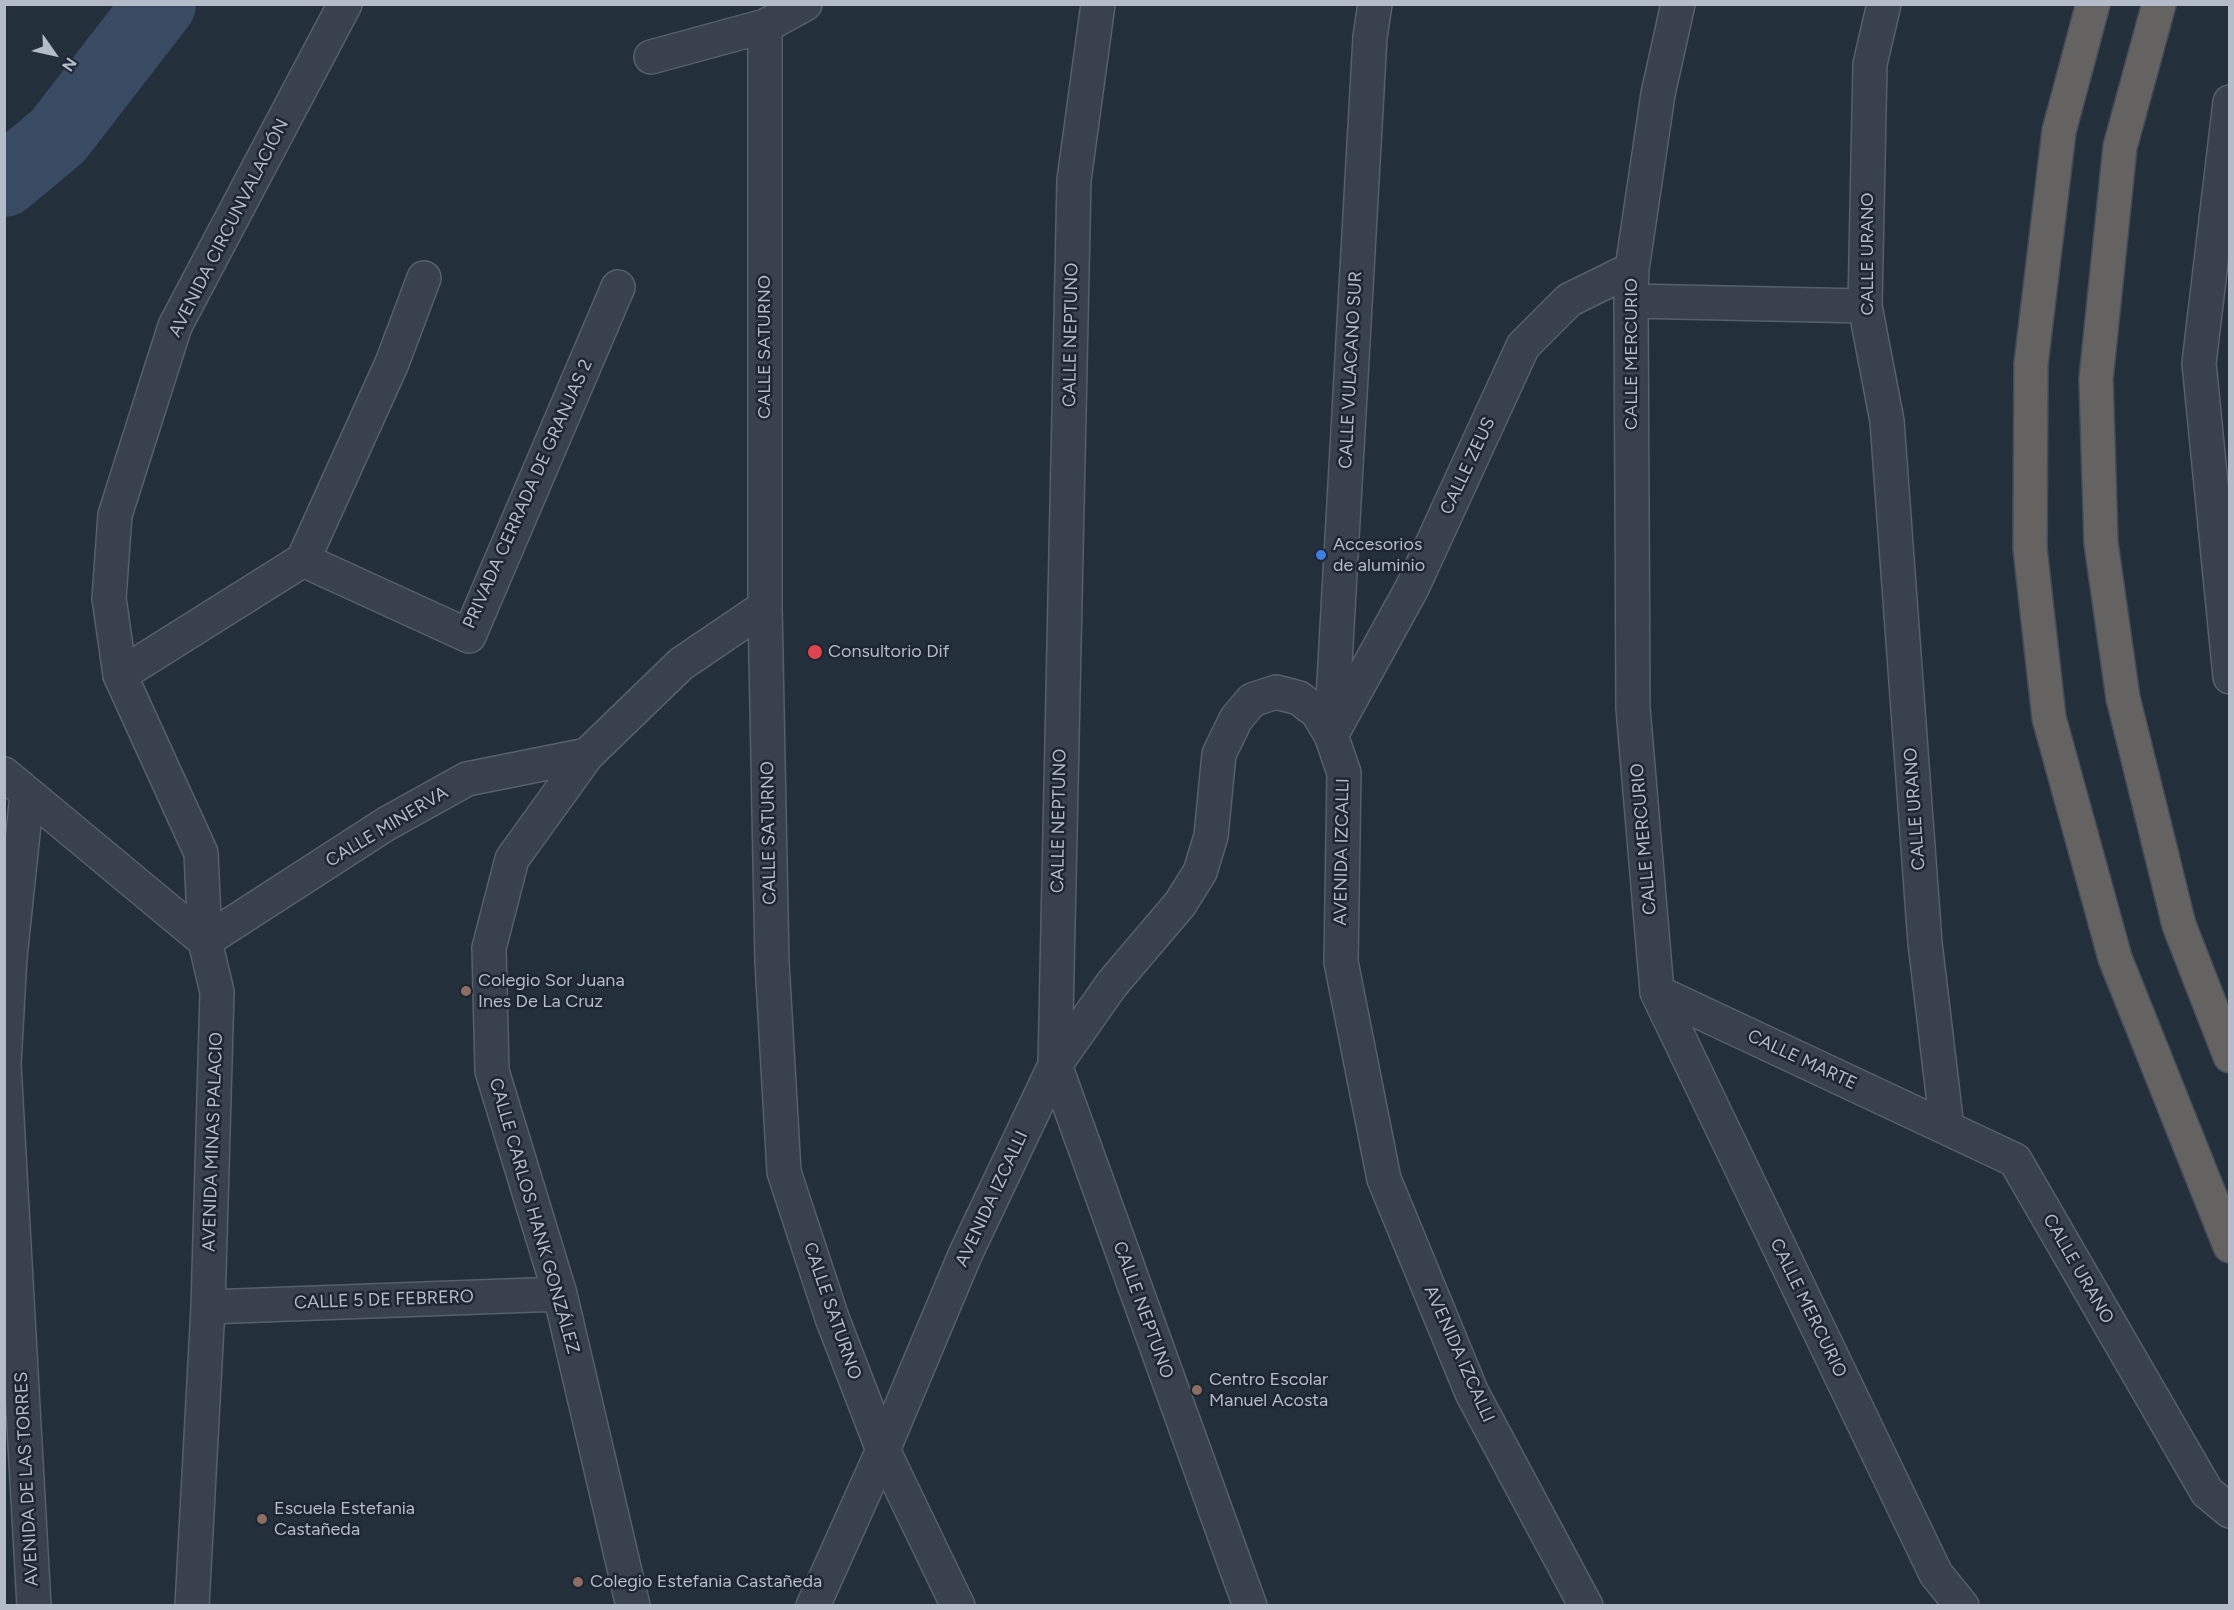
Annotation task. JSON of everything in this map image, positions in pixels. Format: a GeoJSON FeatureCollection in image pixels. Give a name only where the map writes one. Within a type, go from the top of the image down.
{"type":"FeatureCollection","features":[{"type":"Feature","properties":{"kind":"highway"},"geometry":{"type":"LineString","coordinates":[[2093,4],[2059,131],[2031,364],[2031,560],[2049,718],[2115,958],[2229,1246]]}},
{"type":"Feature","properties":{"kind":"highway"},"geometry":{"type":"LineString","coordinates":[[2159,4],[2120,147],[2096,379],[2102,543],[2123,698],[2173,902],[2179,925],[2229,1056]]}},
{"type":"Feature","properties":{"kind":"street","name":"AVENIDA CIRCUNVALACIÓN"},"geometry":{"type":"LineString","coordinates":[[205,941],[201,853],[120,675],[109,598],[115,515],[176,326],[345,4]]}},
{"type":"Feature","properties":{"kind":"street"},"geometry":{"type":"LineString","coordinates":[[651,57],[765,26],[805,4]]}},
{"type":"Feature","properties":{"kind":"street","name":"CALLE NEPTUNO"},"geometry":{"type":"LineString","coordinates":[[1098,4],[1074,180],[1055,1065],[1250,1605]]}},
{"type":"Feature","properties":{"kind":"street","name":"CALLE VULACANO SUR"},"geometry":{"type":"LineString","coordinates":[[1331,735],[1370,37],[1375,4]]}},
{"type":"Feature","properties":{"kind":"street","name":"CALLE MERCURIO"},"geometry":{"type":"LineString","coordinates":[[1678,4],[1658,94],[1631,285],[1633,708],[1657,992],[1936,1574],[1962,1605]]}},
{"type":"Feature","properties":{"kind":"street","name":"CALLE URANO"},"geometry":{"type":"LineString","coordinates":[[1884,4],[1870,64],[1865,306],[1887,421],[1925,943],[1947,1128],[2015,1160],[2207,1492],[2229,1511]]}},
{"type":"Feature","properties":{"kind":"street","name":"CALLE SATURNO"},"geometry":{"type":"LineString","coordinates":[[765,26],[765,608],[772,962],[784,1172],[832,1318],[883,1450],[958,1605]]}},
{"type":"Feature","properties":{"kind":"street"},"geometry":{"type":"LineString","coordinates":[[2228,660],[2199,363],[2229,102]]}},
{"type":"Feature","properties":{"kind":"street"},"geometry":{"type":"LineString","coordinates":[[120,675],[303,560],[392,363],[424,278]]}},
{"type":"Feature","properties":{"kind":"street"},"geometry":{"type":"LineString","coordinates":[[1631,285],[1865,306]]}},
{"type":"Feature","properties":{"kind":"street","name":"CALLE ZEUS"},"geometry":{"type":"LineString","coordinates":[[1331,735],[1412,588],[1523,346],[1569,300],[1631,285]]}},
{"type":"Feature","properties":{"kind":"street","name":"PRIVADA CERRADA DE GRANJAS 2"},"geometry":{"type":"LineString","coordinates":[[303,560],[469,636],[618,287]]}},
{"type":"Feature","properties":{"kind":"street","name":"CALLE CARLOS HANK GONZÁLEZ"},"geometry":{"type":"LineString","coordinates":[[633,1605],[560,1294],[492,1071],[489,948],[512,859],[587,755],[681,664],[765,608]]}},
{"type":"Feature","properties":{"kind":"street","name":"AVENIDA IZCALLI"},"geometry":{"type":"LineString","coordinates":[[813,1605],[883,1450],[965,1255],[1055,1065],[1112,984],[1180,904],[1200,872],[1211,836],[1219,754],[1236,719],[1246,706],[1252,700],[1276,692],[1299,698],[1317,712],[1331,735],[1344,773],[1341,962],[1384,1179],[1472,1393],[1586,1605]]}},
{"type":"Feature","properties":{"kind":"street","name":"CALLE MINERVA"},"geometry":{"type":"LineString","coordinates":[[205,941],[386,824],[467,779],[587,755]]}},
{"type":"Feature","properties":{"kind":"street"},"geometry":{"type":"LineString","coordinates":[[16,785],[205,941]]}},
{"type":"Feature","properties":{"kind":"street","name":"AVENIDA DE LAS TORRES"},"geometry":{"type":"LineString","coordinates":[[16,785],[4,1064],[34,1605]]}},
{"type":"Feature","properties":{"kind":"street","name":"AVENIDA MINAS PALACIO"},"geometry":{"type":"LineString","coordinates":[[192,1605],[208,1307],[218,992],[205,941]]}},
{"type":"Feature","properties":{"kind":"street","name":"CALLE MARTE"},"geometry":{"type":"LineString","coordinates":[[1657,992],[1947,1128]]}},
{"type":"Feature","properties":{"kind":"street","name":"CALLE 5 DE FEBRERO"},"geometry":{"type":"LineString","coordinates":[[208,1307],[560,1294]]}},
{"type":"Feature","properties":{"kind":"waterway"},"geometry":{"type":"LineString","coordinates":[[4,181],[58,136],[160,4]]}},
{"type":"Feature","properties":{"kind":"place","name":"Accesorios de aluminio"},"geometry":{"type":"Point","coordinates":[1321,555]}},
{"type":"Feature","properties":{"kind":"place","name":"Consultorio Dif"},"geometry":{"type":"Point","coordinates":[815,652]}},
{"type":"Feature","properties":{"kind":"place","name":"Colegio Sor Juana Ines De La Cruz"},"geometry":{"type":"Point","coordinates":[466,991]}},
{"type":"Feature","properties":{"kind":"place","name":"Centro Escolar Manuel Acosta"},"geometry":{"type":"Point","coordinates":[1197,1390]}},
{"type":"Feature","properties":{"kind":"place","name":"Escuela Estefania Castañeda"},"geometry":{"type":"Point","coordinates":[262,1519]}},
{"type":"Feature","properties":{"kind":"place","name":"Colegio Estefania Castañeda"},"geometry":{"type":"Point","coordinates":[578,1582]}}]}
